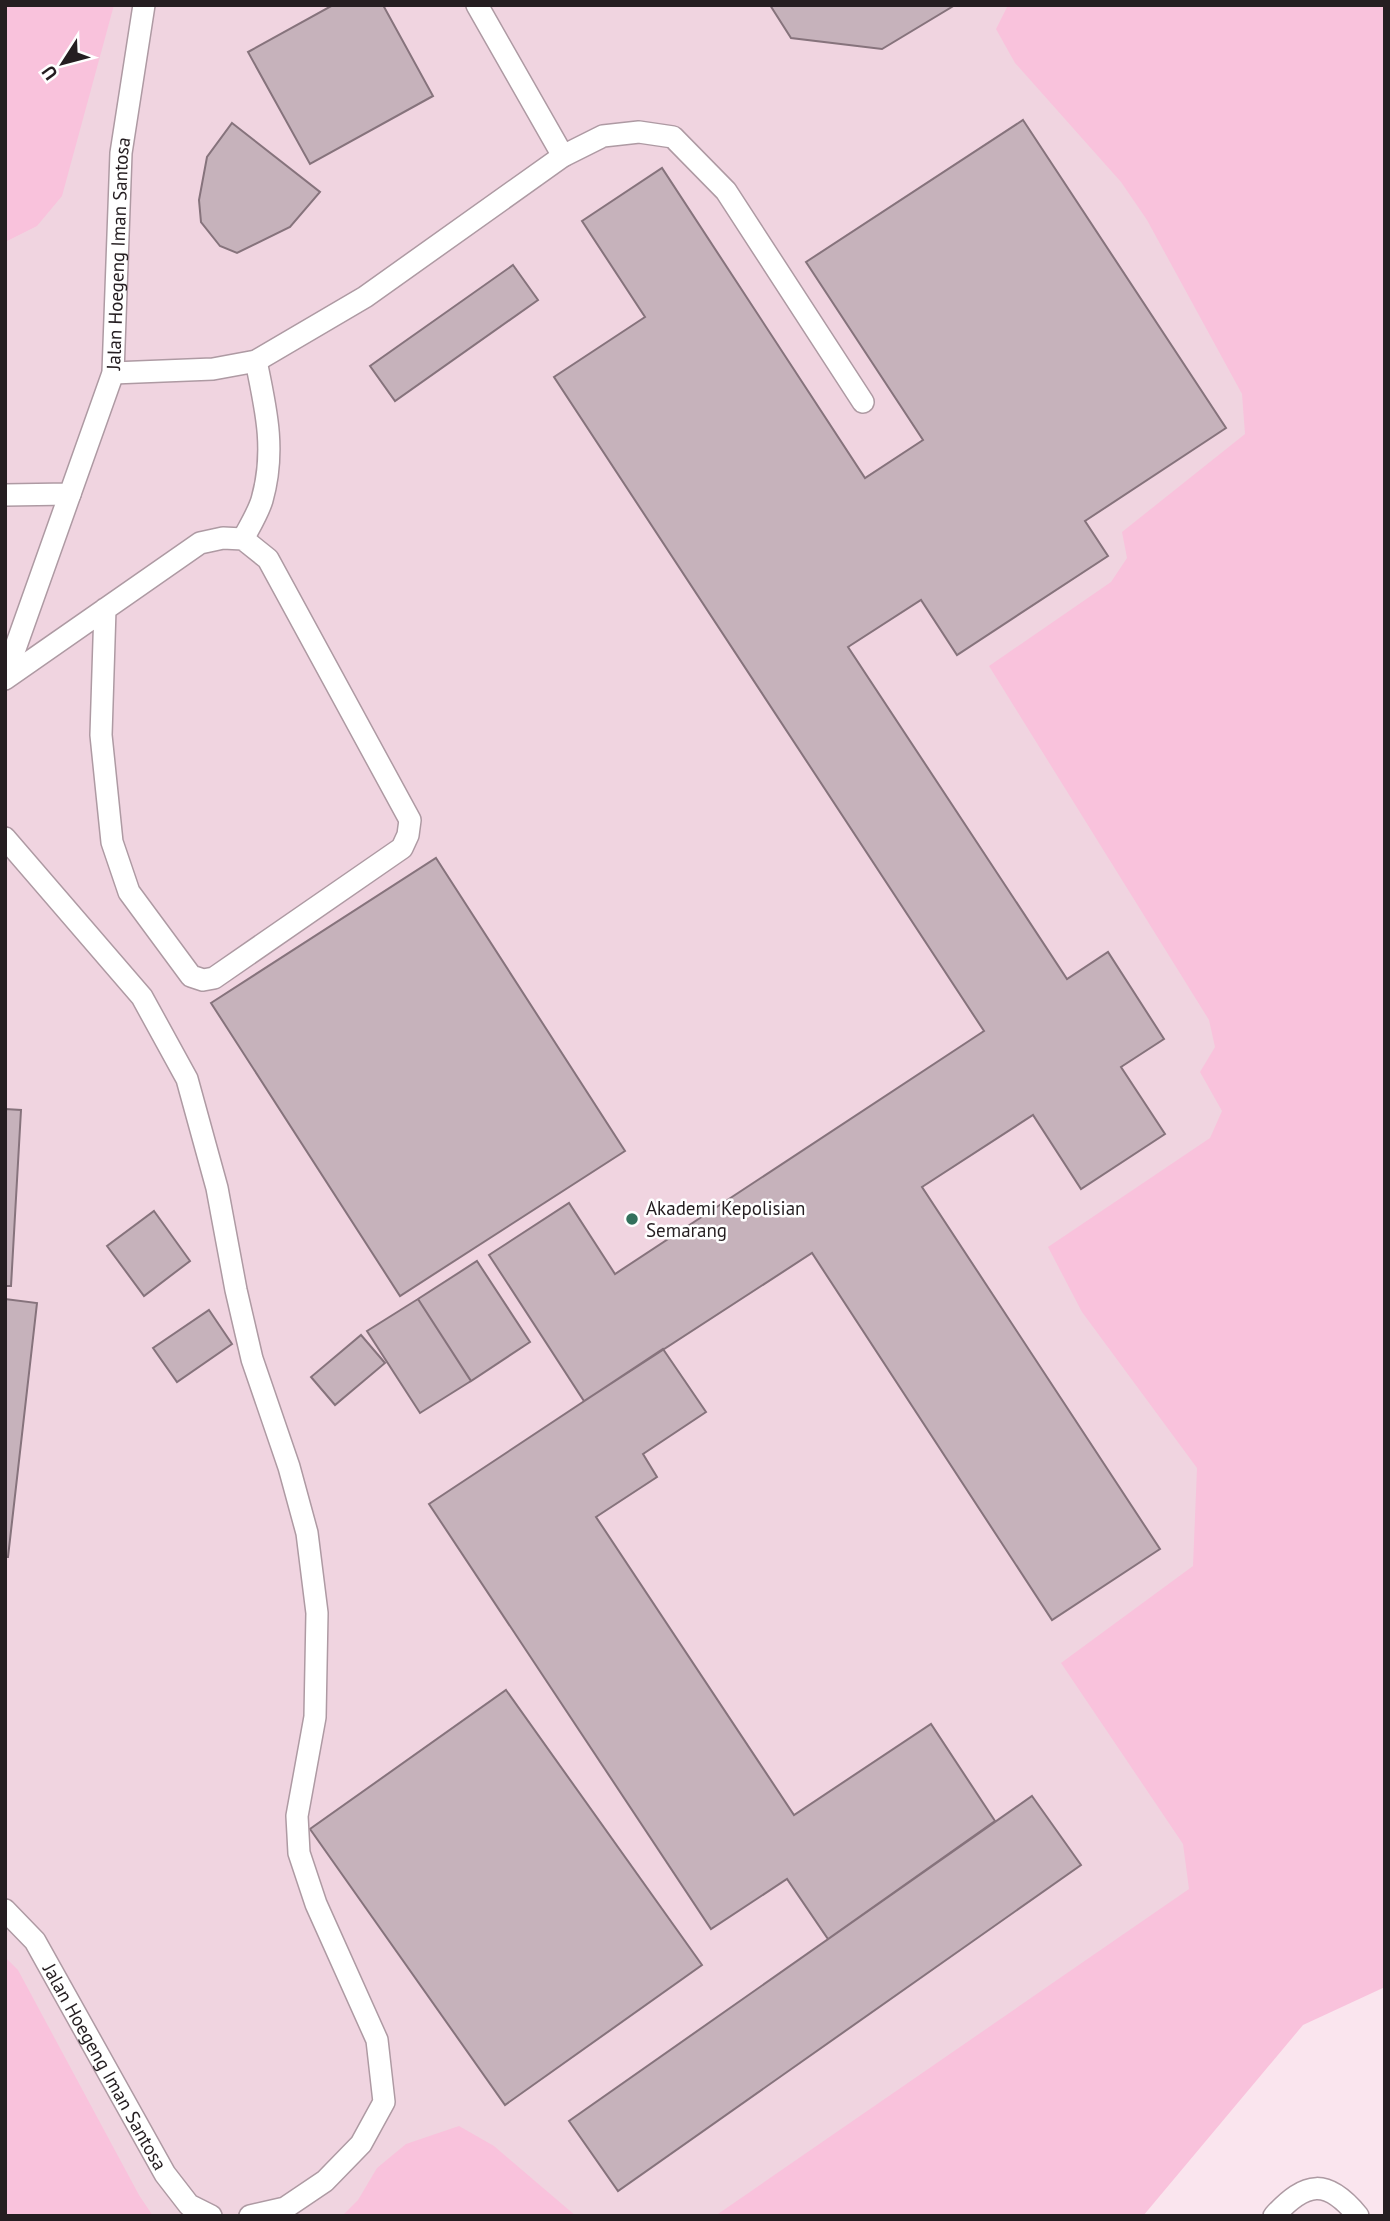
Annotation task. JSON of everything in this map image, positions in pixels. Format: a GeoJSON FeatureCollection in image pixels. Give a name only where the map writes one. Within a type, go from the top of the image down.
{"type":"FeatureCollection","features":[{"type":"Feature","properties":{"kind":"lane","name":"Jalan Hoegeng Iman Santosa"},"geometry":{"type":"LineString","coordinates":[[5,678],[113,373],[121,153],[144,5]]}},
{"type":"Feature","properties":{"kind":"lane"},"geometry":{"type":"LineString","coordinates":[[477,5],[563,156]]}},
{"type":"Feature","properties":{"kind":"lane"},"geometry":{"type":"LineString","coordinates":[[113,373],[213,369],[256,361],[365,297],[563,156],[603,136],[639,132],[673,137],[726,191],[863,402]]}},
{"type":"Feature","properties":{"kind":"lane"},"geometry":{"type":"LineString","coordinates":[[243,539],[261,502],[269,467],[269,424],[256,361]]}},
{"type":"Feature","properties":{"kind":"lane"},"geometry":{"type":"LineString","coordinates":[[5,495],[70,494]]}},
{"type":"Feature","properties":{"kind":"lane"},"geometry":{"type":"LineString","coordinates":[[5,678],[200,542],[223,538],[243,539],[268,559],[410,820],[408,835],[402,848],[214,978],[202,980],[191,976],[129,892],[111,842],[101,735],[105,609]]}},
{"type":"Feature","properties":{"kind":"lane"},"geometry":{"type":"LineString","coordinates":[[5,838],[142,997],[187,1079],[217,1188],[252,1359],[289,1467],[307,1533],[317,1613],[316,1705],[297,1816],[299,1853],[316,1904],[377,2040],[384,2102],[360,2144],[326,2181],[285,2208],[250,2216]]}},
{"type":"Feature","properties":{"kind":"lane","name":"Jalan Hoegeng Iman Santosa"},"geometry":{"type":"LineString","coordinates":[[5,1910],[35,1941],[165,2174],[189,2205],[211,2216]]}},
{"type":"Feature","properties":{"kind":"lane"},"geometry":{"type":"LineString","coordinates":[[1274,2216],[1291,2197],[1309,2189],[1325,2189],[1345,2201],[1358,2216]]}},
{"type":"Feature","properties":{"kind":"shaded area","name":"Akademi Kepolisian Semarang"},"geometry":{"type":"Polygon","coordinates":[[[5,5],[1385,5],[1334,1865],[1108,2216],[5,2216],[5,5]]]}},
{"type":"Feature","properties":{"kind":"shaded area"},"geometry":{"type":"Polygon","coordinates":[[[5,5],[114,5],[62,196],[37,226],[5,242],[5,5]]]}},
{"type":"Feature","properties":{"kind":"shaded area"},"geometry":{"type":"Polygon","coordinates":[[[1008,5],[1385,5],[1385,1987],[1303,2025],[1143,2216],[715,2216],[1189,1889],[1183,1844],[1061,1663],[1193,1566],[1197,1468],[1082,1312],[1048,1247],[1210,1138],[1222,1111],[1200,1072],[1215,1047],[1209,1020],[989,666],[1111,582],[1127,558],[1122,532],[1245,434],[1242,394],[1147,220],[1121,182],[1015,63],[996,29],[1008,5]]]}},
{"type":"Feature","properties":{"kind":"shaded area"},"geometry":{"type":"Polygon","coordinates":[[[5,1957],[18,1970],[139,2195],[153,2216],[5,2216],[5,1957]]]}},
{"type":"Feature","properties":{"kind":"shaded area"},"geometry":{"type":"Polygon","coordinates":[[[459,2126],[494,2146],[576,2216],[342,2216],[358,2200],[377,2168],[406,2144],[459,2126]]]}},
{"type":"Feature","properties":{"kind":"building"},"geometry":{"type":"Polygon","coordinates":[[[333,5],[383,5],[433,96],[310,164],[248,52],[333,5]]]}},
{"type":"Feature","properties":{"kind":"building"},"geometry":{"type":"Polygon","coordinates":[[[770,5],[955,5],[882,49],[791,38],[770,5]]]}},
{"type":"Feature","properties":{"kind":"building"},"geometry":{"type":"Polygon","coordinates":[[[1023,120],[1226,428],[1085,521],[1108,556],[957,655],[921,600],[848,647],[1067,979],[1108,952],[1164,1039],[1121,1067],[1165,1134],[1081,1189],[1033,1115],[922,1187],[1160,1549],[1052,1620],[812,1253],[584,1401],[489,1255],[569,1203],[615,1274],[984,1031],[554,377],[645,317],[582,221],[662,168],[865,478],[923,440],[806,262],[1023,120]]]}},
{"type":"Feature","properties":{"kind":"building"},"geometry":{"type":"Polygon","coordinates":[[[232,123],[320,192],[290,227],[237,253],[220,246],[201,222],[199,200],[207,157],[232,123]]]}},
{"type":"Feature","properties":{"kind":"building"},"geometry":{"type":"Polygon","coordinates":[[[513,265],[538,300],[395,401],[370,366],[513,265]]]}},
{"type":"Feature","properties":{"kind":"building"},"geometry":{"type":"Polygon","coordinates":[[[436,858],[625,1151],[400,1296],[211,1003],[436,858]]]}},
{"type":"Feature","properties":{"kind":"building"},"geometry":{"type":"Polygon","coordinates":[[[5,1109],[21,1110],[11,1286],[5,1286],[5,1109]]]}},
{"type":"Feature","properties":{"kind":"building"},"geometry":{"type":"Polygon","coordinates":[[[154,1211],[190,1261],[144,1296],[107,1246],[154,1211]]]}},
{"type":"Feature","properties":{"kind":"building"},"geometry":{"type":"Polygon","coordinates":[[[477,1261],[530,1342],[471,1381],[418,1299],[477,1261]]]}},
{"type":"Feature","properties":{"kind":"building"},"geometry":{"type":"Polygon","coordinates":[[[5,1299],[37,1303],[8,1557],[5,1557],[5,1299]]]}},
{"type":"Feature","properties":{"kind":"building"},"geometry":{"type":"Polygon","coordinates":[[[418,1299],[471,1381],[420,1413],[367,1331],[418,1299]]]}},
{"type":"Feature","properties":{"kind":"building"},"geometry":{"type":"Polygon","coordinates":[[[209,1310],[232,1344],[177,1382],[153,1348],[209,1310]]]}},
{"type":"Feature","properties":{"kind":"building"},"geometry":{"type":"Polygon","coordinates":[[[361,1335],[385,1363],[335,1405],[311,1377],[361,1335]]]}},
{"type":"Feature","properties":{"kind":"building"},"geometry":{"type":"Polygon","coordinates":[[[663,1349],[706,1412],[643,1454],[657,1477],[596,1517],[794,1815],[931,1724],[995,1821],[828,1939],[787,1879],[711,1929],[429,1504],[663,1349]]]}},
{"type":"Feature","properties":{"kind":"building"},"geometry":{"type":"Polygon","coordinates":[[[506,1690],[702,1965],[505,2105],[310,1829],[506,1690]]]}},
{"type":"Feature","properties":{"kind":"building"},"geometry":{"type":"Polygon","coordinates":[[[1032,1796],[1081,1865],[618,2191],[569,2121],[1032,1796]]]}},
{"type":"Feature","properties":{"kind":"place","name":"Akademi Kepolisian Semarang"},"geometry":{"type":"Point","coordinates":[632,1219]}}]}
